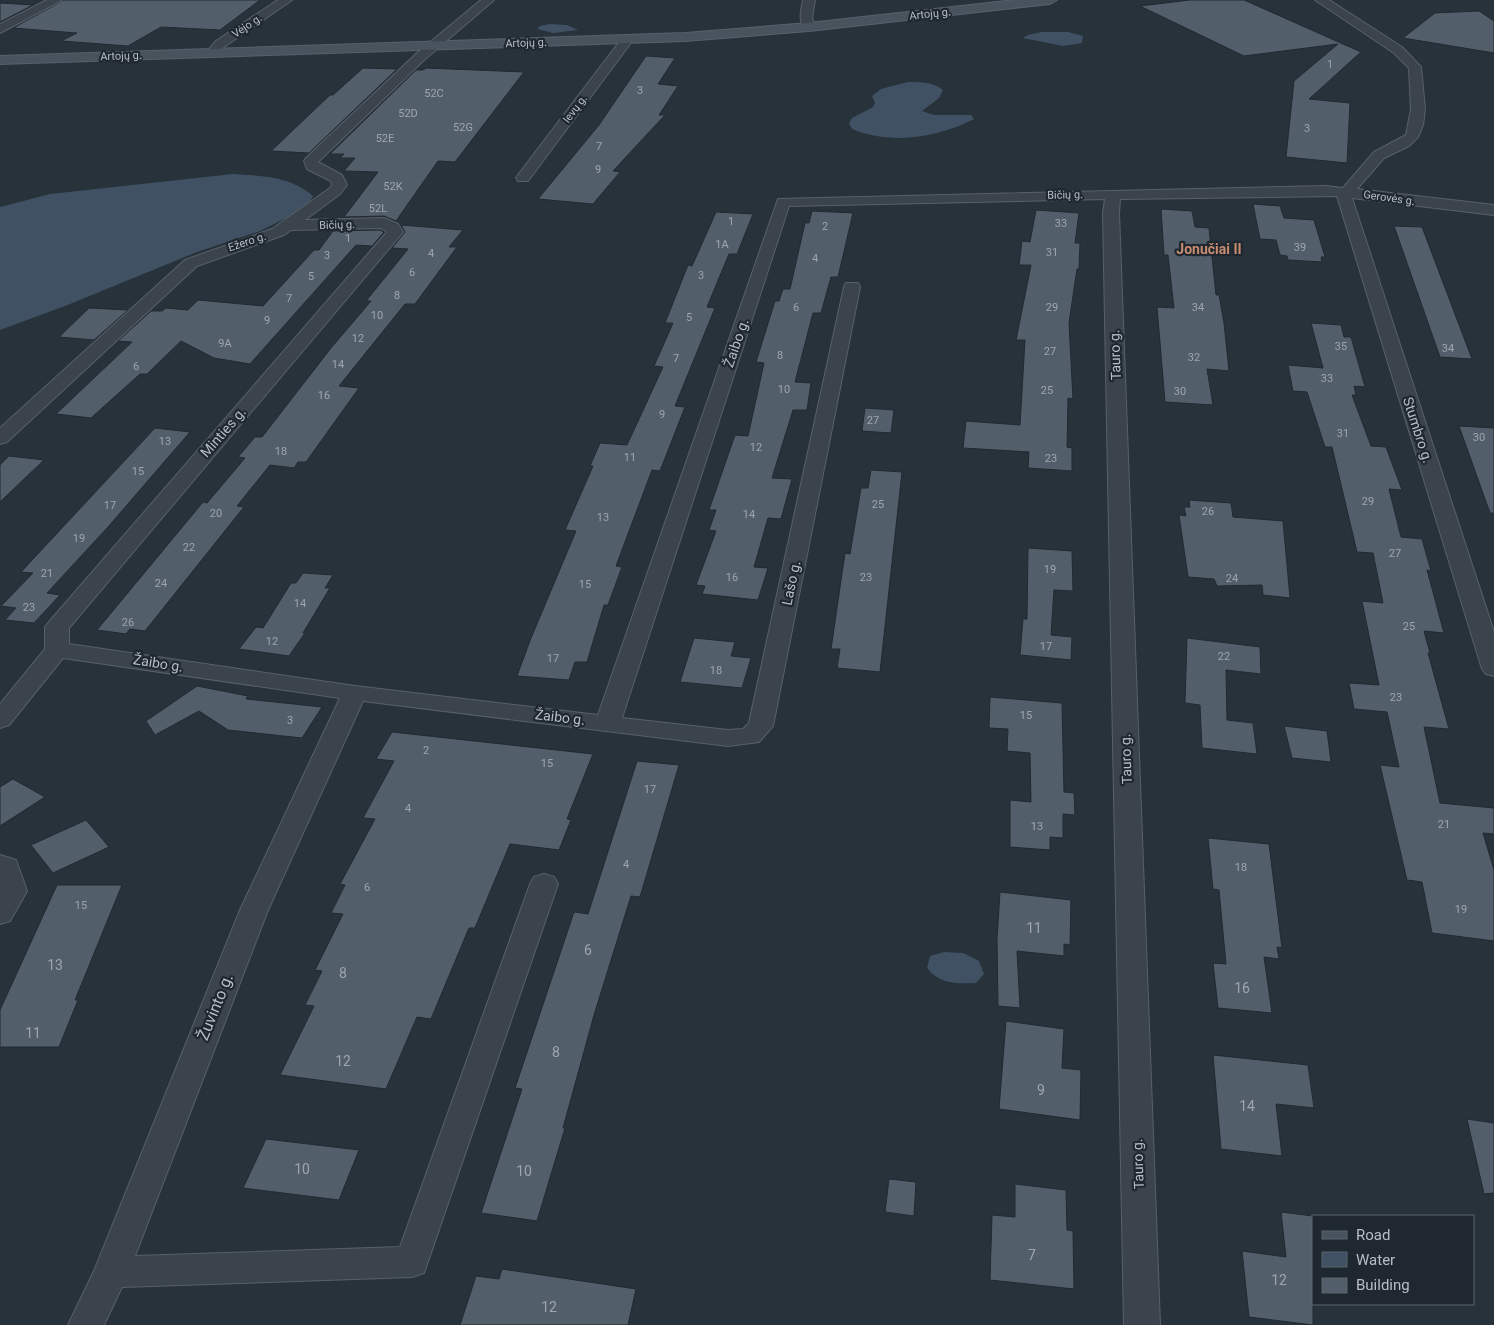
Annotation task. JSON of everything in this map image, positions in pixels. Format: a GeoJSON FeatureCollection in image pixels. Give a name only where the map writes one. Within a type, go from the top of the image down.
{"type":"FeatureCollection","features":[{"type":"Feature","properties":{"kind":"main road","name":"Artojų g."},"geometry":{"type":"LineString","coordinates":[[0,60],[627,40],[809,27],[1013,2],[1050,0]]}},
{"type":"Feature","properties":{"kind":"street"},"geometry":{"type":"LineString","coordinates":[[0,29],[56,0]]}},
{"type":"Feature","properties":{"kind":"street","name":"Vėjo g."},"geometry":{"type":"LineString","coordinates":[[211,54],[220,44],[286,0]]}},
{"type":"Feature","properties":{"kind":"street"},"geometry":{"type":"LineString","coordinates":[[434,46],[488,0]]}},
{"type":"Feature","properties":{"kind":"street"},"geometry":{"type":"LineString","coordinates":[[809,0],[806,24],[809,27]]}},
{"type":"Feature","properties":{"kind":"street","name":"Gerovės g."},"geometry":{"type":"LineString","coordinates":[[1320,0],[1398,50],[1415,67],[1418,122],[1414,135],[1406,142],[1380,155],[1348,192]]}},
{"type":"Feature","properties":{"kind":"street","name":"Ievų g."},"geometry":{"type":"LineString","coordinates":[[523,178],[627,40]]}},
{"type":"Feature","properties":{"kind":"street","name":"Ežero g."},"geometry":{"type":"LineString","coordinates":[[0,438],[191,263],[278,232],[290,225],[340,185],[337,178],[312,166],[311,161],[434,46]]}},
{"type":"Feature","properties":{"kind":"street","name":"Bičių g."},"geometry":{"type":"LineString","coordinates":[[783,202],[1246,190],[1348,192]]}},
{"type":"Feature","properties":{"kind":"street","name":"Gerovės g."},"geometry":{"type":"LineString","coordinates":[[1348,192],[1494,210]]}},
{"type":"Feature","properties":{"kind":"street","name":"Stumbro g."},"geometry":{"type":"LineString","coordinates":[[1348,192],[1344,196],[1345,202],[1494,669]]}},
{"type":"Feature","properties":{"kind":"street","name":"Tauro g."},"geometry":{"type":"LineString","coordinates":[[1113,194],[1111,213],[1112,253],[1142,1325]]}},
{"type":"Feature","properties":{"kind":"street","name":"Žaibo g."},"geometry":{"type":"LineString","coordinates":[[56,650],[116,656],[355,693],[608,723],[783,202]]}},
{"type":"Feature","properties":{"kind":"street","name":"Bičių g."},"geometry":{"type":"LineString","coordinates":[[290,225],[384,223]]}},
{"type":"Feature","properties":{"kind":"street","name":"Minties g."},"geometry":{"type":"LineString","coordinates":[[56,650],[57,627],[395,232],[392,227],[384,223]]}},
{"type":"Feature","properties":{"kind":"street","name":"Lašo g."},"geometry":{"type":"LineString","coordinates":[[608,723],[728,738],[750,736],[761,726],[852,287]]}},
{"type":"Feature","properties":{"kind":"street"},"geometry":{"type":"LineString","coordinates":[[0,720],[56,650]]}},
{"type":"Feature","properties":{"kind":"street","name":"Žuvinto g."},"geometry":{"type":"LineString","coordinates":[[86,1325],[111,1272],[254,910],[355,693]]}},
{"type":"Feature","properties":{"kind":"street"},"geometry":{"type":"LineString","coordinates":[[0,864],[6,867],[13,891],[0,914]]}},
{"type":"Feature","properties":{"kind":"street"},"geometry":{"type":"LineString","coordinates":[[111,1272],[412,1262],[544,884]]}},
{"type":"Feature","properties":{"kind":"water"},"geometry":{"type":"Polygon","coordinates":[[[550,24],[567,25],[578,30],[553,33],[537,29],[540,26],[550,24]]]}},
{"type":"Feature","properties":{"kind":"water"},"geometry":{"type":"Polygon","coordinates":[[[1041,32],[1068,32],[1083,36],[1082,43],[1063,46],[1023,38],[1041,32]]]}},
{"type":"Feature","properties":{"kind":"water"},"geometry":{"type":"Polygon","coordinates":[[[908,82],[931,84],[943,90],[939,98],[922,111],[934,115],[971,115],[974,119],[945,131],[914,137],[882,137],[852,129],[849,123],[852,118],[873,107],[875,103],[872,96],[881,89],[908,82]]]}},
{"type":"Feature","properties":{"kind":"water"},"geometry":{"type":"Polygon","coordinates":[[[233,174],[275,178],[295,184],[313,196],[298,212],[260,231],[197,252],[65,306],[0,330],[0,207],[50,194],[233,174]]]}},
{"type":"Feature","properties":{"kind":"water"},"geometry":{"type":"Polygon","coordinates":[[[944,952],[963,953],[979,961],[984,974],[976,983],[955,983],[937,977],[927,968],[930,956],[944,952]]]}},
{"type":"Feature","properties":{"kind":"building"},"geometry":{"type":"Polygon","coordinates":[[[64,0],[260,0],[220,30],[161,27],[128,46],[61,41],[77,33],[13,28],[64,0]]]}},
{"type":"Feature","properties":{"kind":"building"},"geometry":{"type":"Polygon","coordinates":[[[1190,0],[1244,0],[1361,52],[1309,99],[1350,103],[1347,163],[1286,157],[1294,81],[1338,44],[1244,56],[1140,6],[1190,0]]]}},
{"type":"Feature","properties":{"kind":"building"},"geometry":{"type":"Polygon","coordinates":[[[0,3],[33,5],[0,22],[0,3]]]}},
{"type":"Feature","properties":{"kind":"building"},"geometry":{"type":"Polygon","coordinates":[[[1479,11],[1494,21],[1494,53],[1403,38],[1435,13],[1479,11]]]}},
{"type":"Feature","properties":{"kind":"building"},"geometry":{"type":"Polygon","coordinates":[[[646,56],[675,58],[658,84],[678,86],[659,115],[665,115],[613,171],[620,172],[593,204],[538,199],[599,125],[646,56]]]}},
{"type":"Feature","properties":{"kind":"building"},"geometry":{"type":"Polygon","coordinates":[[[363,68],[397,69],[309,153],[271,151],[330,95],[333,95],[363,68]]]}},
{"type":"Feature","properties":{"kind":"building"},"geometry":{"type":"Polygon","coordinates":[[[426,68],[524,72],[455,162],[438,161],[396,221],[384,216],[344,217],[378,172],[344,171],[355,158],[340,158],[344,154],[330,154],[416,70],[426,68]]]}},
{"type":"Feature","properties":{"kind":"building"},"geometry":{"type":"Polygon","coordinates":[[[1253,204],[1280,206],[1284,218],[1314,220],[1325,257],[1321,257],[1322,262],[1288,260],[1287,256],[1280,255],[1276,240],[1260,239],[1253,204]]]}},
{"type":"Feature","properties":{"kind":"building"},"geometry":{"type":"Polygon","coordinates":[[[1161,209],[1192,211],[1195,227],[1209,228],[1216,295],[1219,295],[1224,323],[1229,371],[1207,369],[1213,405],[1165,402],[1157,307],[1174,308],[1168,255],[1164,255],[1161,209]]]}},
{"type":"Feature","properties":{"kind":"building"},"geometry":{"type":"Polygon","coordinates":[[[1036,210],[1079,213],[1075,243],[1080,243],[1079,269],[1077,269],[1069,323],[1073,399],[1068,398],[1067,447],[1072,448],[1072,471],[1028,468],[1029,452],[963,448],[966,421],[1020,425],[1025,340],[1016,340],[1031,265],[1019,265],[1022,241],[1030,242],[1036,210]]]}},
{"type":"Feature","properties":{"kind":"building"},"geometry":{"type":"Polygon","coordinates":[[[812,211],[853,213],[838,277],[831,277],[821,313],[813,313],[795,382],[811,383],[807,410],[793,410],[772,478],[792,479],[781,519],[768,518],[754,567],[768,568],[758,600],[702,594],[705,586],[696,585],[716,531],[709,530],[716,510],[709,510],[735,435],[748,436],[764,363],[756,362],[775,301],[779,301],[783,289],[790,289],[805,223],[809,223],[812,211]]]}},
{"type":"Feature","properties":{"kind":"building"},"geometry":{"type":"Polygon","coordinates":[[[716,212],[753,214],[737,254],[729,254],[707,307],[715,308],[675,406],[685,407],[660,471],[652,470],[616,566],[622,567],[608,605],[604,605],[587,662],[575,662],[569,680],[517,676],[576,531],[565,530],[593,466],[590,466],[600,443],[627,445],[663,367],[654,366],[673,323],[665,323],[688,265],[692,266],[716,212]]]}},
{"type":"Feature","properties":{"kind":"building"},"geometry":{"type":"Polygon","coordinates":[[[401,225],[463,230],[449,247],[457,247],[415,304],[405,304],[339,386],[359,388],[306,462],[298,462],[294,468],[270,465],[237,506],[244,507],[145,631],[130,629],[126,634],[97,630],[203,502],[207,503],[245,458],[238,457],[255,437],[262,437],[331,348],[371,301],[366,301],[408,249],[392,248],[405,232],[401,225]]]}},
{"type":"Feature","properties":{"kind":"building"},"geometry":{"type":"Polygon","coordinates":[[[1394,226],[1422,227],[1472,359],[1440,357],[1394,226]]]}},
{"type":"Feature","properties":{"kind":"building"},"geometry":{"type":"Polygon","coordinates":[[[380,230],[384,232],[372,246],[356,245],[250,364],[214,358],[181,341],[147,374],[140,374],[91,418],[56,414],[132,342],[118,341],[151,311],[162,311],[166,308],[188,310],[198,300],[263,306],[314,250],[319,250],[333,231],[380,230]]]}},
{"type":"Feature","properties":{"kind":"building"},"geometry":{"type":"Polygon","coordinates":[[[89,308],[128,310],[94,340],[59,337],[89,308]]]}},
{"type":"Feature","properties":{"kind":"building"},"geometry":{"type":"Polygon","coordinates":[[[1311,323],[1341,325],[1344,337],[1351,337],[1365,387],[1354,386],[1356,395],[1352,395],[1371,446],[1386,447],[1402,490],[1389,489],[1401,537],[1422,539],[1431,571],[1427,570],[1444,633],[1424,631],[1430,653],[1428,653],[1449,729],[1424,727],[1440,803],[1494,808],[1494,834],[1483,833],[1494,870],[1494,941],[1432,933],[1422,882],[1407,880],[1380,765],[1399,767],[1387,712],[1354,709],[1349,683],[1379,685],[1362,601],[1383,603],[1373,553],[1357,552],[1332,447],[1325,447],[1307,392],[1293,391],[1288,365],[1323,368],[1311,323]]]}},
{"type":"Feature","properties":{"kind":"building"},"geometry":{"type":"Polygon","coordinates":[[[865,408],[894,410],[891,433],[862,431],[865,408]]]}},
{"type":"Feature","properties":{"kind":"building"},"geometry":{"type":"Polygon","coordinates":[[[1459,426],[1494,428],[1494,513],[1490,513],[1459,426]]]}},
{"type":"Feature","properties":{"kind":"building"},"geometry":{"type":"Polygon","coordinates":[[[155,428],[190,432],[108,527],[47,593],[60,595],[34,623],[5,620],[16,608],[1,606],[33,573],[21,572],[155,428]]]}},
{"type":"Feature","properties":{"kind":"building"},"geometry":{"type":"Polygon","coordinates":[[[9,456],[44,460],[0,502],[0,465],[9,456]]]}},
{"type":"Feature","properties":{"kind":"building"},"geometry":{"type":"Polygon","coordinates":[[[871,470],[902,472],[880,672],[837,668],[840,649],[831,649],[845,553],[850,554],[861,488],[868,488],[871,470]]]}},
{"type":"Feature","properties":{"kind":"building"},"geometry":{"type":"Polygon","coordinates":[[[1189,500],[1231,503],[1233,517],[1283,521],[1290,598],[1263,595],[1262,585],[1217,586],[1214,579],[1188,577],[1179,515],[1186,516],[1184,507],[1190,507],[1189,500]]]}},
{"type":"Feature","properties":{"kind":"building"},"geometry":{"type":"Polygon","coordinates":[[[1028,548],[1072,551],[1073,591],[1054,590],[1051,635],[1072,637],[1071,660],[1020,655],[1023,619],[1027,619],[1028,548]]]}},
{"type":"Feature","properties":{"kind":"building"},"geometry":{"type":"Polygon","coordinates":[[[303,573],[333,575],[325,588],[330,588],[303,633],[305,633],[289,656],[239,649],[256,627],[263,628],[291,583],[296,583],[303,573]]]}},
{"type":"Feature","properties":{"kind":"building"},"geometry":{"type":"Polygon","coordinates":[[[694,638],[735,642],[731,656],[751,658],[742,688],[680,682],[694,638]]]}},
{"type":"Feature","properties":{"kind":"building"},"geometry":{"type":"Polygon","coordinates":[[[1187,638],[1260,647],[1261,674],[1226,670],[1227,720],[1253,723],[1257,754],[1202,748],[1200,705],[1185,703],[1187,638]]]}},
{"type":"Feature","properties":{"kind":"building"},"geometry":{"type":"Polygon","coordinates":[[[197,686],[248,696],[246,699],[322,707],[302,738],[228,730],[199,711],[155,735],[146,721],[197,686]]]}},
{"type":"Feature","properties":{"kind":"building"},"geometry":{"type":"Polygon","coordinates":[[[990,697],[1062,703],[1064,792],[1074,793],[1075,815],[1063,814],[1063,838],[1050,837],[1050,850],[1010,847],[1010,800],[1031,802],[1030,753],[1007,751],[1008,729],[989,728],[990,697]]]}},
{"type":"Feature","properties":{"kind":"building"},"geometry":{"type":"Polygon","coordinates":[[[1284,726],[1327,731],[1331,762],[1292,758],[1284,726]]]}},
{"type":"Feature","properties":{"kind":"building"},"geometry":{"type":"Polygon","coordinates":[[[392,732],[593,754],[567,819],[571,820],[559,850],[510,844],[475,928],[469,928],[431,1019],[417,1017],[386,1089],[280,1075],[314,1006],[305,1005],[322,971],[315,970],[343,914],[331,913],[345,885],[340,884],[375,819],[363,818],[394,761],[376,759],[392,732]]]}},
{"type":"Feature","properties":{"kind":"building"},"geometry":{"type":"Polygon","coordinates":[[[637,761],[679,765],[640,897],[631,896],[594,1015],[563,1128],[565,1128],[537,1221],[481,1213],[522,1089],[515,1088],[574,912],[588,914],[637,761]]]}},
{"type":"Feature","properties":{"kind":"building"},"geometry":{"type":"Polygon","coordinates":[[[13,779],[45,797],[0,826],[0,787],[13,779]]]}},
{"type":"Feature","properties":{"kind":"building"},"geometry":{"type":"Polygon","coordinates":[[[86,820],[109,847],[53,873],[31,845],[86,820]]]}},
{"type":"Feature","properties":{"kind":"building"},"geometry":{"type":"Polygon","coordinates":[[[1208,838],[1269,844],[1282,948],[1277,947],[1279,959],[1264,957],[1272,1013],[1218,1008],[1213,963],[1226,964],[1219,890],[1213,889],[1208,838]]]}},
{"type":"Feature","properties":{"kind":"building"},"geometry":{"type":"Polygon","coordinates":[[[57,885],[122,885],[75,1000],[78,1000],[59,1047],[0,1047],[0,1010],[57,885]]]}},
{"type":"Feature","properties":{"kind":"building"},"geometry":{"type":"Polygon","coordinates":[[[1000,892],[1071,900],[1070,945],[1064,944],[1064,956],[1017,951],[1020,1008],[998,1006],[997,939],[1000,892]]]}},
{"type":"Feature","properties":{"kind":"building"},"geometry":{"type":"Polygon","coordinates":[[[1006,1021],[1064,1029],[1062,1068],[1081,1070],[1080,1120],[999,1109],[1006,1021]]]}},
{"type":"Feature","properties":{"kind":"building"},"geometry":{"type":"Polygon","coordinates":[[[1213,1055],[1308,1065],[1314,1108],[1276,1104],[1282,1156],[1221,1149],[1213,1055]]]}},
{"type":"Feature","properties":{"kind":"building"},"geometry":{"type":"Polygon","coordinates":[[[1467,1119],[1494,1123],[1494,1193],[1484,1194],[1467,1119]]]}},
{"type":"Feature","properties":{"kind":"building"},"geometry":{"type":"Polygon","coordinates":[[[266,1139],[359,1150],[339,1200],[243,1188],[266,1139]]]}},
{"type":"Feature","properties":{"kind":"building"},"geometry":{"type":"Polygon","coordinates":[[[889,1179],[916,1182],[914,1216],[885,1212],[889,1179]]]}},
{"type":"Feature","properties":{"kind":"building"},"geometry":{"type":"Polygon","coordinates":[[[1015,1184],[1066,1190],[1067,1230],[1073,1231],[1074,1289],[990,1280],[992,1215],[1015,1217],[1015,1184]]]}},
{"type":"Feature","properties":{"kind":"building"},"geometry":{"type":"Polygon","coordinates":[[[1281,1212],[1312,1216],[1313,1325],[1249,1317],[1242,1251],[1286,1257],[1281,1212]]]}},
{"type":"Feature","properties":{"kind":"building"},"geometry":{"type":"Polygon","coordinates":[[[502,1269],[636,1289],[628,1325],[460,1325],[476,1276],[499,1279],[502,1269]]]}},
{"type":"Feature","properties":{"kind":"district","name":"Jonučiai II"},"geometry":{"type":"Point","coordinates":[1209,249]}}]}
